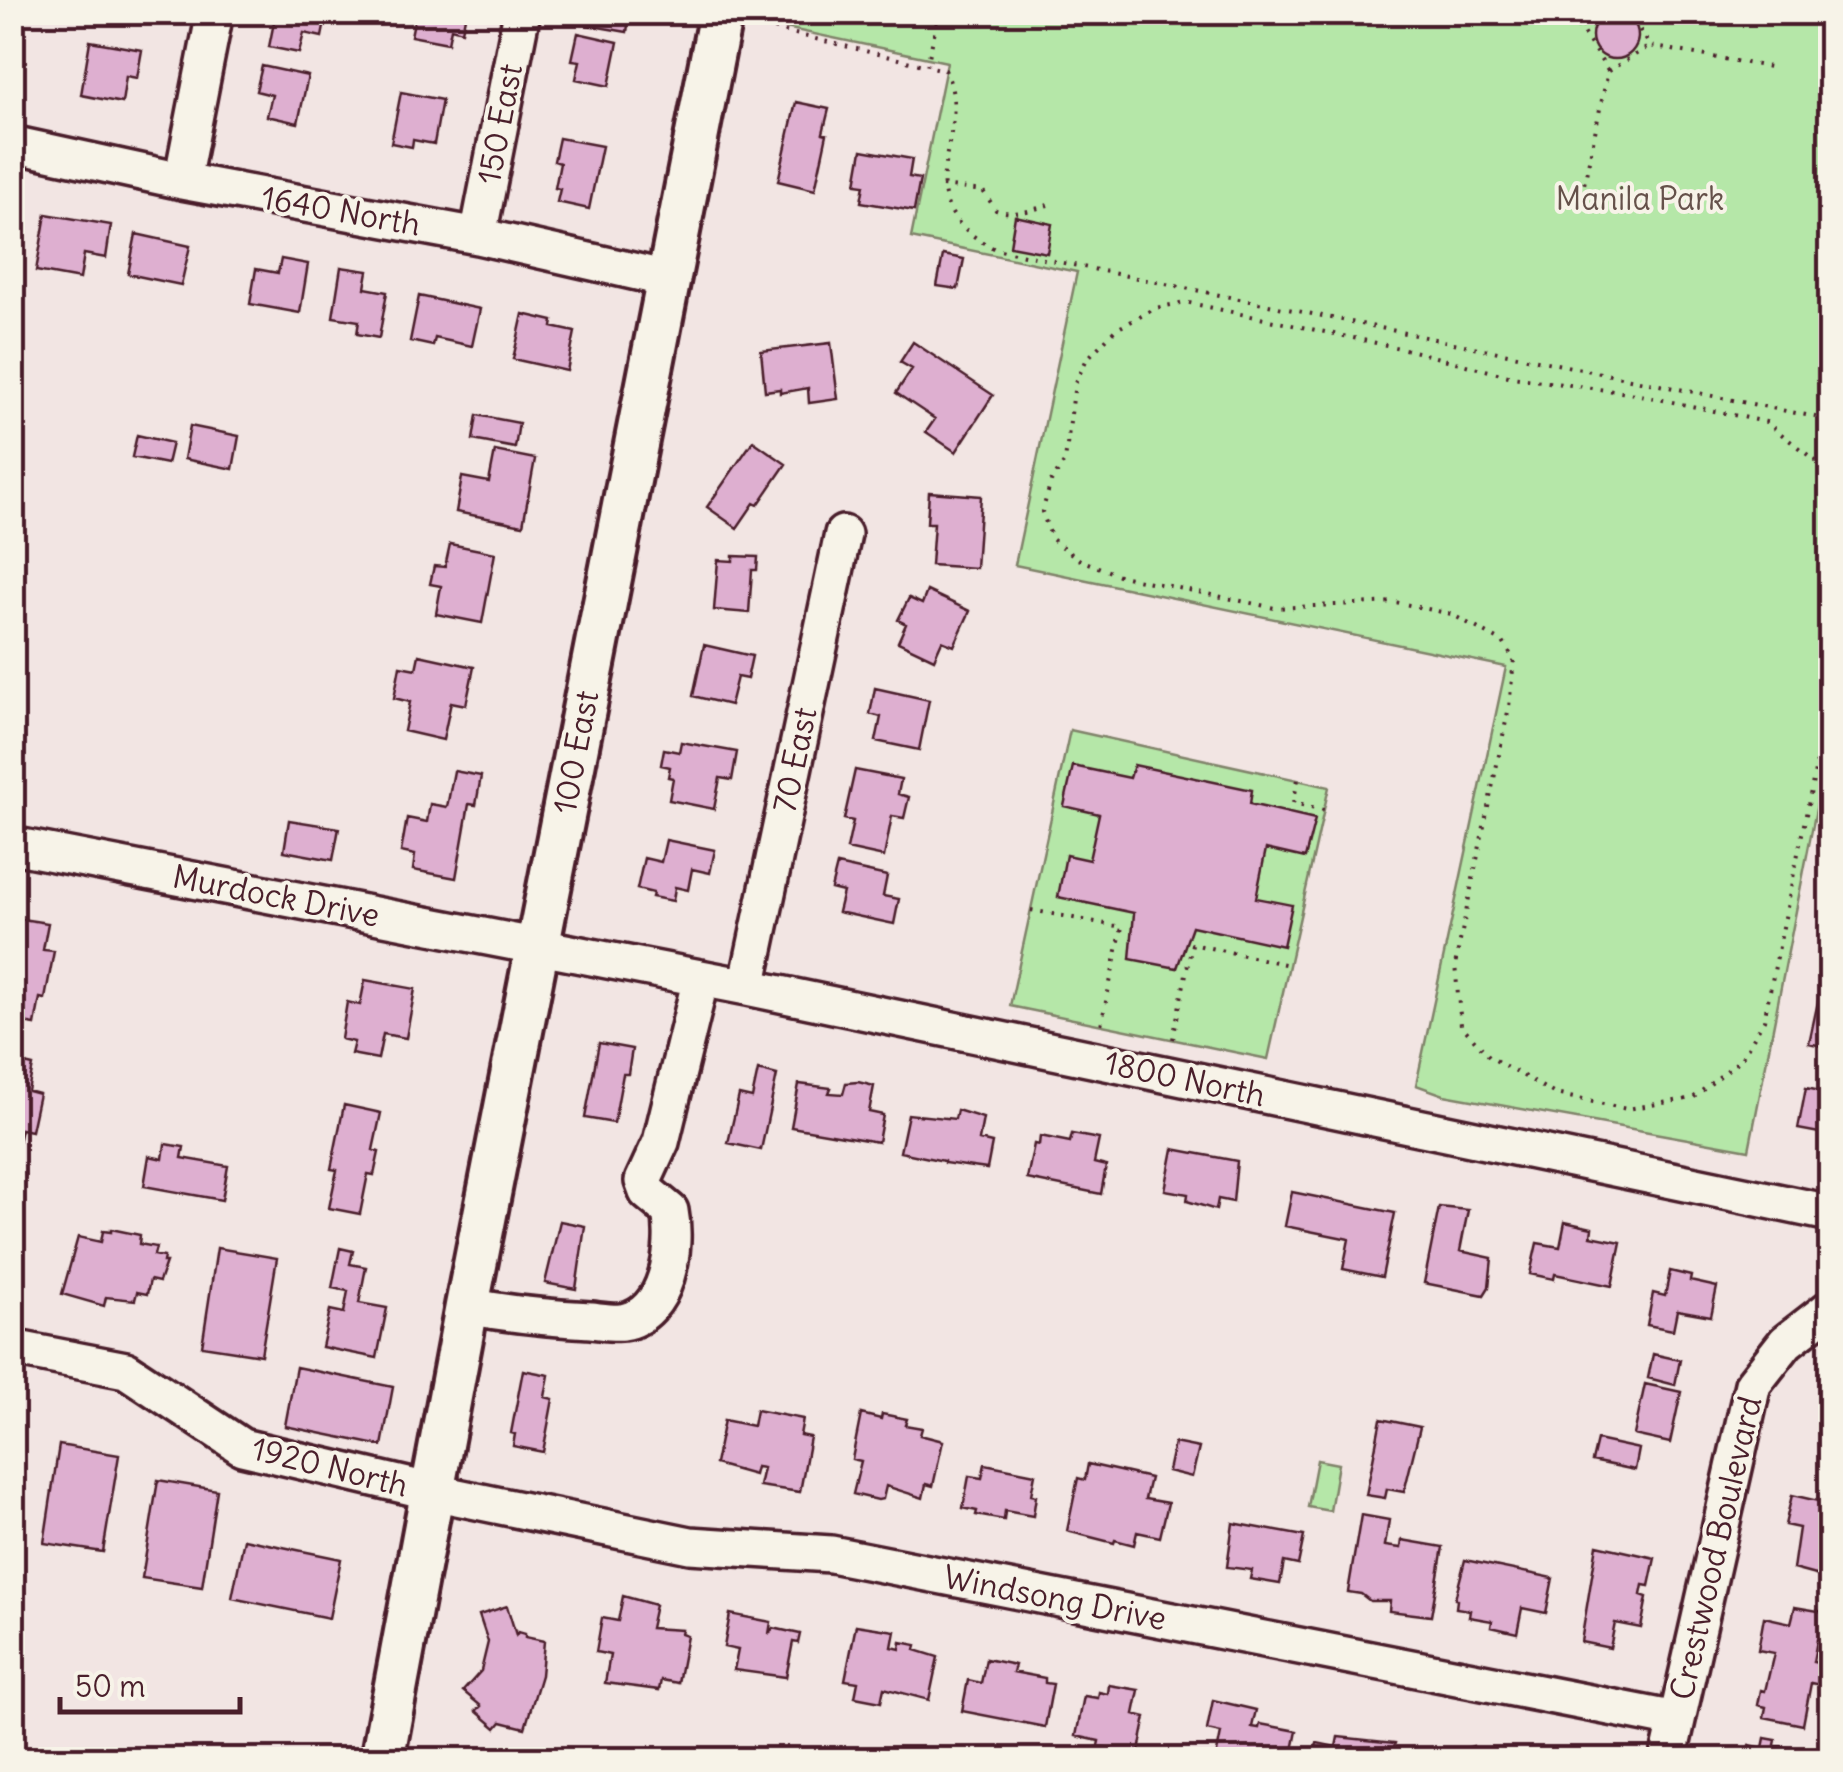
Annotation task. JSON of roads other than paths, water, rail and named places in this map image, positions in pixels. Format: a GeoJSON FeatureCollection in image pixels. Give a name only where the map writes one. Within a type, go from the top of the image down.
{"type":"FeatureCollection","features":[{"type":"Feature","properties":{"kind":"main road","name":"100 East"},"geometry":{"type":"LineString","coordinates":[[382,1760],[668,279],[735,18]]}},
{"type":"Feature","properties":{"kind":"street"},"geometry":{"type":"LineString","coordinates":[[182,182],[215,12]]}},
{"type":"Feature","properties":{"kind":"street","name":"150 East"},"geometry":{"type":"LineString","coordinates":[[478,236],[522,12]]}},
{"type":"Feature","properties":{"kind":"street","name":"1640 North"},"geometry":{"type":"LineString","coordinates":[[12,144],[182,182],[478,236],[668,279]]}},
{"type":"Feature","properties":{"kind":"street","name":"70 East"},"geometry":{"type":"LineString","coordinates":[[747,987],[843,534]]}},
{"type":"Feature","properties":{"kind":"street","name":"Murdock Drive"},"geometry":{"type":"LineString","coordinates":[[12,846],[538,946]]}},
{"type":"Feature","properties":{"kind":"street","name":"1800 North"},"geometry":{"type":"LineString","coordinates":[[538,946],[1830,1213]]}},
{"type":"Feature","properties":{"kind":"street"},"geometry":{"type":"LineString","coordinates":[[467,1306],[512,1315],[624,1322],[647,1310],[658,1297],[668,1269],[673,1226],[670,1211],[647,1192],[644,1181],[646,1168],[661,1142],[701,978]]}},
{"type":"Feature","properties":{"kind":"street","name":"Crestwood Boulevard"},"geometry":{"type":"LineString","coordinates":[[1668,1760],[1753,1384],[1786,1342],[1830,1308]]}},
{"type":"Feature","properties":{"kind":"street","name":"1920 North"},"geometry":{"type":"LineString","coordinates":[[12,1348],[126,1370],[242,1447],[432,1492]]}},
{"type":"Feature","properties":{"kind":"street","name":"Windsong Drive"},"geometry":{"type":"LineString","coordinates":[[432,1492],[690,1545],[831,1554],[1676,1720]]}},
{"type":"Feature","properties":{"kind":"park label","name":"Manila Park"},"geometry":{"type":"Point","coordinates":[1640,199]}}]}
